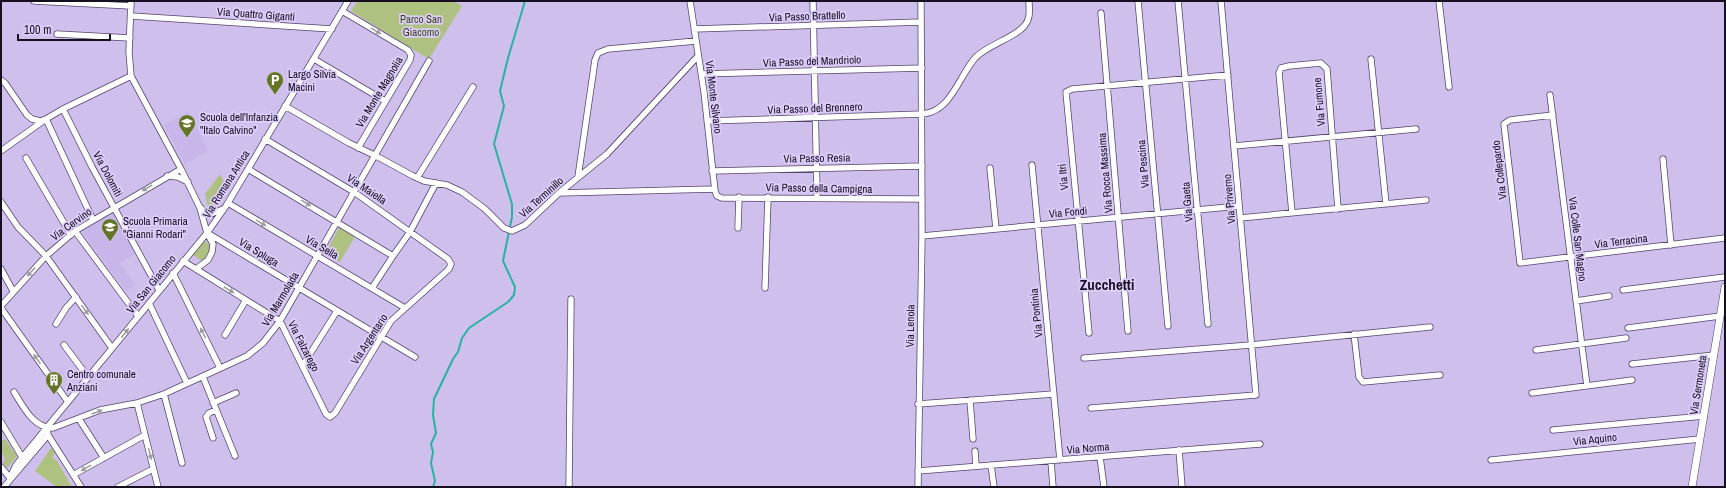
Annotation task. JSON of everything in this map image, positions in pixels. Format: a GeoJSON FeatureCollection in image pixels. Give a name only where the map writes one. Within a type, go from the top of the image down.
{"type":"FeatureCollection","features":[{"type":"Feature","properties":{"kind":"street"},"geometry":{"type":"LineString","coordinates":[[34,1],[131,4],[131,76],[188,182],[200,208],[207,233],[212,242],[212,252],[206,262],[196,269]]}},
{"type":"Feature","properties":{"kind":"street","name":"Via Romana Antica"},"geometry":{"type":"LineString","coordinates":[[207,233],[227,205],[348,1]]}},
{"type":"Feature","properties":{"kind":"street","name":"Via Monte Silvano"},"geometry":{"type":"LineString","coordinates":[[690,1],[702,74],[714,190],[717,196]]}},
{"type":"Feature","properties":{"kind":"street"},"geometry":{"type":"LineString","coordinates":[[813,1],[817,195]]}},
{"type":"Feature","properties":{"kind":"street","name":"Via Lenola"},"geometry":{"type":"LineString","coordinates":[[918,487],[923,114],[921,1]]}},
{"type":"Feature","properties":{"kind":"street"},"geometry":{"type":"LineString","coordinates":[[923,114],[936,110],[945,103],[971,63],[979,54],[1024,26],[1029,16],[1029,1]]}},
{"type":"Feature","properties":{"kind":"street","name":"Via Pescina"},"geometry":{"type":"LineString","coordinates":[[1138,1],[1168,326]]}},
{"type":"Feature","properties":{"kind":"street","name":"Via Gaeta"},"geometry":{"type":"LineString","coordinates":[[1178,1],[1208,324]]}},
{"type":"Feature","properties":{"kind":"street","name":"Via Priverno"},"geometry":{"type":"LineString","coordinates":[[1090,408],[1256,395],[1221,1]]}},
{"type":"Feature","properties":{"kind":"street"},"geometry":{"type":"LineString","coordinates":[[1439,1],[1448,87]]}},
{"type":"Feature","properties":{"kind":"street","name":"Via Monte Magnolia"},"geometry":{"type":"LineString","coordinates":[[342,11],[411,53],[411,59],[358,148]]}},
{"type":"Feature","properties":{"kind":"street","name":"Via Rocca Massima"},"geometry":{"type":"LineString","coordinates":[[1100,13],[1128,331]]}},
{"type":"Feature","properties":{"kind":"street","name":"Via Quattro Giganti"},"geometry":{"type":"LineString","coordinates":[[130,16],[332,28]]}},
{"type":"Feature","properties":{"kind":"street","name":"Via Passo Brattello"},"geometry":{"type":"LineString","coordinates":[[694,29],[921,22]]}},
{"type":"Feature","properties":{"kind":"street"},"geometry":{"type":"LineString","coordinates":[[57,34],[130,38]]}},
{"type":"Feature","properties":{"kind":"street"},"geometry":{"type":"LineString","coordinates":[[578,177],[595,60],[598,53],[608,49],[696,41]]}},
{"type":"Feature","properties":{"kind":"street","name":"Via Terminillo"},"geometry":{"type":"LineString","coordinates":[[285,106],[358,148],[375,155],[417,178],[449,186],[470,197],[510,231],[525,225],[559,193],[610,151],[698,56]]}},
{"type":"Feature","properties":{"kind":"street"},"geometry":{"type":"LineString","coordinates":[[314,59],[386,101]]}},
{"type":"Feature","properties":{"kind":"street"},"geometry":{"type":"LineString","coordinates":[[1371,59],[1386,204]]}},
{"type":"Feature","properties":{"kind":"street","name":"Via Marmolada"},"geometry":{"type":"LineString","coordinates":[[47,428],[58,427],[104,409],[137,403],[164,394],[252,353],[267,338],[280,321],[429,61]]}},
{"type":"Feature","properties":{"kind":"street","name":"Via Fumone"},"geometry":{"type":"LineString","coordinates":[[1292,213],[1279,72],[1283,67],[1291,66],[1321,63],[1326,67],[1338,208]]}},
{"type":"Feature","properties":{"kind":"street","name":"Via Passo del Mandriolo"},"geometry":{"type":"LineString","coordinates":[[702,74],[922,68]]}},
{"type":"Feature","properties":{"kind":"street"},"geometry":{"type":"LineString","coordinates":[[1107,86],[1228,74]]}},
{"type":"Feature","properties":{"kind":"street"},"geometry":{"type":"LineString","coordinates":[[1,151],[46,119],[63,109],[131,76]]}},
{"type":"Feature","properties":{"kind":"street"},"geometry":{"type":"LineString","coordinates":[[1,80],[5,83],[29,116],[37,120],[46,119]]}},
{"type":"Feature","properties":{"kind":"street","name":"Via Itri"},"geometry":{"type":"LineString","coordinates":[[1089,333],[1065,96],[1067,91],[1072,89],[1107,86]]}},
{"type":"Feature","properties":{"kind":"street"},"geometry":{"type":"LineString","coordinates":[[417,178],[473,87]]}},
{"type":"Feature","properties":{"kind":"street","name":"Via Colle San Magno"},"geometry":{"type":"LineString","coordinates":[[1550,95],[1587,386]]}},
{"type":"Feature","properties":{"kind":"street","name":"Via Dolomiti"},"geometry":{"type":"LineString","coordinates":[[63,109],[159,290]]}},
{"type":"Feature","properties":{"kind":"street","name":"Via Passo del Brennero"},"geometry":{"type":"LineString","coordinates":[[707,121],[923,114]]}},
{"type":"Feature","properties":{"kind":"street","name":"Via Collepardo"},"geometry":{"type":"LineString","coordinates":[[1520,263],[1504,124],[1510,120],[1553,115]]}},
{"type":"Feature","properties":{"kind":"street"},"geometry":{"type":"LineString","coordinates":[[46,119],[93,220]]}},
{"type":"Feature","properties":{"kind":"street"},"geometry":{"type":"LineString","coordinates":[[1234,146],[1416,129]]}},
{"type":"Feature","properties":{"kind":"street","name":"Via Maiella"},"geometry":{"type":"LineString","coordinates":[[265,139],[354,192],[448,259],[451,264]]}},
{"type":"Feature","properties":{"kind":"street"},"geometry":{"type":"LineString","coordinates":[[26,158],[73,233],[138,316]]}},
{"type":"Feature","properties":{"kind":"street"},"geometry":{"type":"LineString","coordinates":[[1663,159],[1671,245]]}},
{"type":"Feature","properties":{"kind":"street","name":"Via Pontinia"},"geometry":{"type":"LineString","coordinates":[[1032,165],[1060,460]]}},
{"type":"Feature","properties":{"kind":"street","name":"Via Passo Resia"},"geometry":{"type":"LineString","coordinates":[[712,171],[922,166]]}},
{"type":"Feature","properties":{"kind":"street"},"geometry":{"type":"LineString","coordinates":[[990,168],[996,229]]}},
{"type":"Feature","properties":{"kind":"street","name":"Via Cervino"},"geometry":{"type":"LineString","coordinates":[[1,307],[13,291],[46,256],[73,233],[114,207],[181,169]]}},
{"type":"Feature","properties":{"kind":"street"},"geometry":{"type":"LineString","coordinates":[[248,169],[392,256]]}},
{"type":"Feature","properties":{"kind":"street"},"geometry":{"type":"LineString","coordinates":[[168,176],[188,182]]}},
{"type":"Feature","properties":{"kind":"street"},"geometry":{"type":"LineString","coordinates":[[372,288],[392,256],[410,232],[436,183]]}},
{"type":"Feature","properties":{"kind":"street"},"geometry":{"type":"LineString","coordinates":[[559,193],[714,190]]}},
{"type":"Feature","properties":{"kind":"street","name":"Via Passo della Campigna"},"geometry":{"type":"LineString","coordinates":[[717,196],[722,198],[768,197],[922,199]]}},
{"type":"Feature","properties":{"kind":"street"},"geometry":{"type":"LineString","coordinates":[[738,228],[739,197]]}},
{"type":"Feature","properties":{"kind":"street"},"geometry":{"type":"LineString","coordinates":[[765,288],[768,197]]}},
{"type":"Feature","properties":{"kind":"street"},"geometry":{"type":"LineString","coordinates":[[1240,218],[1426,200]]}},
{"type":"Feature","properties":{"kind":"street"},"geometry":{"type":"LineString","coordinates":[[1,202],[18,227],[46,256],[112,348]]}},
{"type":"Feature","properties":{"kind":"street"},"geometry":{"type":"LineString","coordinates":[[200,208],[211,214],[219,212],[227,205]]}},
{"type":"Feature","properties":{"kind":"street","name":"Via Sella"},"geometry":{"type":"LineString","coordinates":[[227,205],[405,308]]}},
{"type":"Feature","properties":{"kind":"street","name":"Via Fondi"},"geometry":{"type":"LineString","coordinates":[[922,236],[1239,206]]}},
{"type":"Feature","properties":{"kind":"street","name":"Via San Giacomo"},"geometry":{"type":"LineString","coordinates":[[10,478],[12,470],[22,457],[207,233]]}},
{"type":"Feature","properties":{"kind":"street","name":"Via Spluga"},"geometry":{"type":"LineString","coordinates":[[207,233],[415,357]]}},
{"type":"Feature","properties":{"kind":"street","name":"Via Terracina"},"geometry":{"type":"LineString","coordinates":[[1520,263],[1725,238]]}},
{"type":"Feature","properties":{"kind":"street","name":"Via Falzarego"},"geometry":{"type":"LineString","coordinates":[[183,261],[280,321],[326,414],[330,417]]}},
{"type":"Feature","properties":{"kind":"street","name":"Via Argentario"},"geometry":{"type":"LineString","coordinates":[[330,417],[335,413],[391,321],[449,270],[451,264]]}},
{"type":"Feature","properties":{"kind":"street"},"geometry":{"type":"LineString","coordinates":[[1,269],[13,291]]}},
{"type":"Feature","properties":{"kind":"street"},"geometry":{"type":"LineString","coordinates":[[173,273],[220,368]]}},
{"type":"Feature","properties":{"kind":"street"},"geometry":{"type":"LineString","coordinates":[[1623,290],[1725,277]]}},
{"type":"Feature","properties":{"kind":"street","name":"Via Sermoneta"},"geometry":{"type":"LineString","coordinates":[[1692,487],[1714,355],[1722,324],[1720,316],[1725,287]]}},
{"type":"Feature","properties":{"kind":"street"},"geometry":{"type":"LineString","coordinates":[[1576,301],[1609,296]]}},
{"type":"Feature","properties":{"kind":"street"},"geometry":{"type":"LineString","coordinates":[[56,324],[64,311],[76,297]]}},
{"type":"Feature","properties":{"kind":"street"},"geometry":{"type":"LineString","coordinates":[[569,487],[571,299]]}},
{"type":"Feature","properties":{"kind":"street"},"geometry":{"type":"LineString","coordinates":[[225,335],[246,300]]}},
{"type":"Feature","properties":{"kind":"street"},"geometry":{"type":"LineString","coordinates":[[149,303],[188,383]]}},
{"type":"Feature","properties":{"kind":"street"},"geometry":{"type":"LineString","coordinates":[[1,307],[68,402]]}},
{"type":"Feature","properties":{"kind":"street"},"geometry":{"type":"LineString","coordinates":[[303,366],[338,311]]}},
{"type":"Feature","properties":{"kind":"street"},"geometry":{"type":"LineString","coordinates":[[1628,328],[1720,316]]}},
{"type":"Feature","properties":{"kind":"street"},"geometry":{"type":"LineString","coordinates":[[1084,358],[1252,345],[1430,327]]}},
{"type":"Feature","properties":{"kind":"street"},"geometry":{"type":"LineString","coordinates":[[1354,334],[1359,377],[1363,382],[1440,375]]}},
{"type":"Feature","properties":{"kind":"street"},"geometry":{"type":"LineString","coordinates":[[1536,350],[1626,338]]}},
{"type":"Feature","properties":{"kind":"street"},"geometry":{"type":"LineString","coordinates":[[64,345],[88,377]]}},
{"type":"Feature","properties":{"kind":"street"},"geometry":{"type":"LineString","coordinates":[[1632,364],[1714,355]]}},
{"type":"Feature","properties":{"kind":"street"},"geometry":{"type":"LineString","coordinates":[[202,377],[235,456]]}},
{"type":"Feature","properties":{"kind":"street"},"geometry":{"type":"LineString","coordinates":[[1532,392],[1632,380]]}},
{"type":"Feature","properties":{"kind":"street"},"geometry":{"type":"LineString","coordinates":[[14,392],[30,416],[47,428],[48,435],[81,487]]}},
{"type":"Feature","properties":{"kind":"street"},"geometry":{"type":"LineString","coordinates":[[213,403],[236,393]]}},
{"type":"Feature","properties":{"kind":"street"},"geometry":{"type":"LineString","coordinates":[[164,394],[182,463]]}},
{"type":"Feature","properties":{"kind":"street"},"geometry":{"type":"LineString","coordinates":[[918,404],[1054,394]]}},
{"type":"Feature","properties":{"kind":"street"},"geometry":{"type":"LineString","coordinates":[[970,400],[973,439]]}},
{"type":"Feature","properties":{"kind":"street"},"geometry":{"type":"LineString","coordinates":[[137,403],[158,487]]}},
{"type":"Feature","properties":{"kind":"street"},"geometry":{"type":"LineString","coordinates":[[213,438],[206,417],[208,414],[216,410]]}},
{"type":"Feature","properties":{"kind":"street"},"geometry":{"type":"LineString","coordinates":[[1553,430],[1704,416]]}},
{"type":"Feature","properties":{"kind":"street"},"geometry":{"type":"LineString","coordinates":[[79,419],[104,458]]}},
{"type":"Feature","properties":{"kind":"street"},"geometry":{"type":"LineString","coordinates":[[1,422],[22,457]]}},
{"type":"Feature","properties":{"kind":"street","name":"Via San Giacomo"},"geometry":{"type":"LineString","coordinates":[[4,487],[10,478],[18,471],[48,435]]}},
{"type":"Feature","properties":{"kind":"street"},"geometry":{"type":"LineString","coordinates":[[73,475],[145,435]]}},
{"type":"Feature","properties":{"kind":"street","name":"Via Aquino"},"geometry":{"type":"LineString","coordinates":[[1491,460],[1700,439]]}},
{"type":"Feature","properties":{"kind":"street","name":"Via Norma"},"geometry":{"type":"LineString","coordinates":[[918,471],[1260,444]]}},
{"type":"Feature","properties":{"kind":"street"},"geometry":{"type":"LineString","coordinates":[[1178,450],[1182,487]]}},
{"type":"Feature","properties":{"kind":"street"},"geometry":{"type":"LineString","coordinates":[[975,451],[976,466]]}},
{"type":"Feature","properties":{"kind":"street"},"geometry":{"type":"LineString","coordinates":[[1100,457],[1104,487]]}},
{"type":"Feature","properties":{"kind":"street"},"geometry":{"type":"LineString","coordinates":[[1051,460],[1053,487]]}},
{"type":"Feature","properties":{"kind":"street"},"geometry":{"type":"LineString","coordinates":[[991,465],[994,487]]}},
{"type":"Feature","properties":{"kind":"street"},"geometry":{"type":"LineString","coordinates":[[1,467],[10,478]]}},
{"type":"Feature","properties":{"kind":"street"},"geometry":{"type":"LineString","coordinates":[[118,487],[153,469]]}},
{"type":"Feature","properties":{"kind":"shaded area","name":"Scuola dell'Infanzia \"Italo Calvino\""},"geometry":{"type":"Polygon","coordinates":[[[188,112],[209,151],[185,164],[164,125],[188,112]]]}},
{"type":"Feature","properties":{"kind":"shaded area","name":"Scuola Primaria \"Gianni Rodari\""},"geometry":{"type":"Polygon","coordinates":[[[113,212],[136,254],[120,263],[135,285],[126,291],[81,231],[113,212]]]}},
{"type":"Feature","properties":{"kind":"green space","name":"Parco San Giacomo"},"geometry":{"type":"Polygon","coordinates":[[[357,1],[453,1],[462,6],[429,59],[351,11],[357,1]]]}},
{"type":"Feature","properties":{"kind":"green space"},"geometry":{"type":"Polygon","coordinates":[[[220,174],[228,189],[219,205],[212,209],[208,208],[205,194],[220,174]]]}},
{"type":"Feature","properties":{"kind":"green space"},"geometry":{"type":"Polygon","coordinates":[[[340,226],[356,235],[340,262],[325,254],[340,226]]]}},
{"type":"Feature","properties":{"kind":"green space"},"geometry":{"type":"Polygon","coordinates":[[[204,240],[209,245],[210,251],[204,260],[200,260],[193,255],[204,240]]]}},
{"type":"Feature","properties":{"kind":"green space"},"geometry":{"type":"Polygon","coordinates":[[[5,439],[17,456],[7,468],[3,463],[5,458],[1,451],[1,441],[5,439]]]}},
{"type":"Feature","properties":{"kind":"green space"},"geometry":{"type":"Polygon","coordinates":[[[51,448],[56,453],[52,457],[57,461],[72,487],[57,487],[35,471],[51,448]]]}},
{"type":"Feature","properties":{"kind":"waterway"},"geometry":{"type":"LineString","coordinates":[[433,487],[435,481],[431,463],[433,452],[431,444],[436,433],[433,415],[434,399],[453,359],[458,352],[462,338],[469,328],[508,302],[514,295],[515,287],[503,261],[512,217],[512,204],[494,144],[504,106],[500,91],[525,1]]}},
{"type":"Feature","properties":{"kind":"place","name":"Largo Silvia Macini"},"geometry":{"type":"Point","coordinates":[275,95]}},
{"type":"Feature","properties":{"kind":"place","name":"Scuola dell'Infanzia \"Italo Calvino\""},"geometry":{"type":"Point","coordinates":[187,138]}},
{"type":"Feature","properties":{"kind":"place","name":"Scuola Primaria \"Gianni Rodari\""},"geometry":{"type":"Point","coordinates":[110,242]}},
{"type":"Feature","properties":{"kind":"place","name":"Centro comunale Anziani"},"geometry":{"type":"Point","coordinates":[54,395]}},
{"type":"Feature","properties":{"kind":"district","name":"Zucchetti"},"geometry":{"type":"Point","coordinates":[1107,285]}}]}
